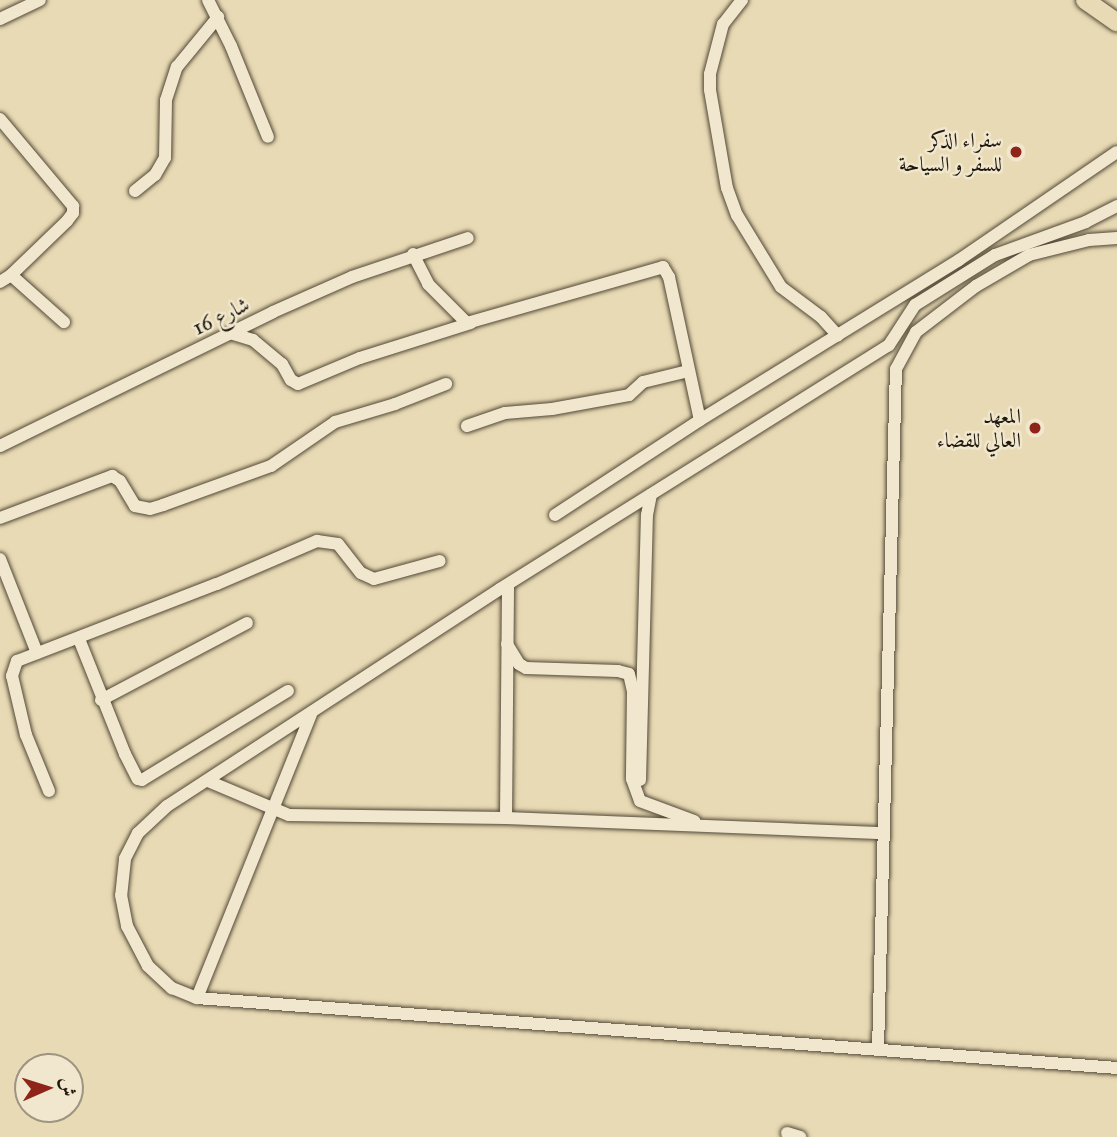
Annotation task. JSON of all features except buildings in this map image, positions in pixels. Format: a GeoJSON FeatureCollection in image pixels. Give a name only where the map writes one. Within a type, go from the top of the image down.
{"type":"FeatureCollection","features":[{"type":"Feature","properties":{"kind":"highway"},"geometry":{"type":"LineString","coordinates":[[1085,0],[1117,22]]}},
{"type":"Feature","properties":{"kind":"street"},"geometry":{"type":"LineString","coordinates":[[0,19],[40,0]]}},
{"type":"Feature","properties":{"kind":"street"},"geometry":{"type":"LineString","coordinates":[[208,0],[218,17],[268,137]]}},
{"type":"Feature","properties":{"kind":"street"},"geometry":{"type":"LineString","coordinates":[[742,0],[723,24],[710,74],[710,90],[727,188],[737,215],[781,287],[821,317],[838,336]]}},
{"type":"Feature","properties":{"kind":"street"},"geometry":{"type":"LineString","coordinates":[[135,191],[155,175],[165,158],[166,100],[177,67],[218,17]]}},
{"type":"Feature","properties":{"kind":"street"},"geometry":{"type":"LineString","coordinates":[[0,119],[73,206],[71,217],[6,279],[64,322]]}},
{"type":"Feature","properties":{"kind":"street"},"geometry":{"type":"LineString","coordinates":[[555,515],[959,260],[1117,152]]}},
{"type":"Feature","properties":{"kind":"street"},"geometry":{"type":"LineString","coordinates":[[1117,206],[1086,222],[995,255],[915,305],[888,345],[508,584],[167,806],[138,833],[125,859],[121,895],[127,926],[148,966],[172,988],[197,998],[1117,1068]]}},
{"type":"Feature","properties":{"kind":"street","name":"شارع 16"},"geometry":{"type":"LineString","coordinates":[[0,446],[230,333],[352,277],[413,254],[468,238]]}},
{"type":"Feature","properties":{"kind":"street"},"geometry":{"type":"LineString","coordinates":[[878,1050],[896,369],[916,332],[976,286],[1030,255],[1089,240],[1117,238]]}},
{"type":"Feature","properties":{"kind":"street"},"geometry":{"type":"LineString","coordinates":[[413,254],[428,284],[463,323],[471,323]]}},
{"type":"Feature","properties":{"kind":"street"},"geometry":{"type":"LineString","coordinates":[[230,333],[244,335],[260,344],[282,364],[291,380],[298,384],[373,354],[663,267],[670,277],[700,421]]}},
{"type":"Feature","properties":{"kind":"street"},"geometry":{"type":"LineString","coordinates":[[467,426],[505,413],[552,409],[629,396],[643,382],[688,371]]}},
{"type":"Feature","properties":{"kind":"street"},"geometry":{"type":"LineString","coordinates":[[0,517],[112,476],[120,481],[135,506],[150,509],[271,466],[335,422],[395,404],[446,384]]}},
{"type":"Feature","properties":{"kind":"street"},"geometry":{"type":"LineString","coordinates":[[640,801],[647,514],[651,494]]}},
{"type":"Feature","properties":{"kind":"street"},"geometry":{"type":"LineString","coordinates":[[49,791],[26,735],[12,671],[16,661],[79,639],[317,541],[338,544],[361,573],[374,579],[440,561]]}},
{"type":"Feature","properties":{"kind":"street"},"geometry":{"type":"LineString","coordinates":[[0,559],[37,653]]}},
{"type":"Feature","properties":{"kind":"street"},"geometry":{"type":"LineString","coordinates":[[506,818],[508,584]]}},
{"type":"Feature","properties":{"kind":"street"},"geometry":{"type":"LineString","coordinates":[[101,700],[247,623]]}},
{"type":"Feature","properties":{"kind":"street"},"geometry":{"type":"LineString","coordinates":[[79,639],[101,700],[138,779],[146,780],[288,691]]}},
{"type":"Feature","properties":{"kind":"street"},"geometry":{"type":"LineString","coordinates":[[507,644],[519,664],[526,667],[618,671],[629,674],[633,691],[632,779],[640,801],[708,826]]}},
{"type":"Feature","properties":{"kind":"street"},"geometry":{"type":"LineString","coordinates":[[197,998],[311,714]]}},
{"type":"Feature","properties":{"kind":"street"},"geometry":{"type":"LineString","coordinates":[[208,781],[289,815],[506,818],[884,833]]}},
{"type":"Feature","properties":{"kind":"street"},"geometry":{"type":"LineString","coordinates":[[787,1133],[800,1137]]}},
{"type":"Feature","properties":{"kind":"place","name":"سفراء الذكر للسفر و السياحة"},"geometry":{"type":"Point","coordinates":[1016,152]}},
{"type":"Feature","properties":{"kind":"place","name":"المعهد العالي للقضاء"},"geometry":{"type":"Point","coordinates":[1035,428]}}]}
